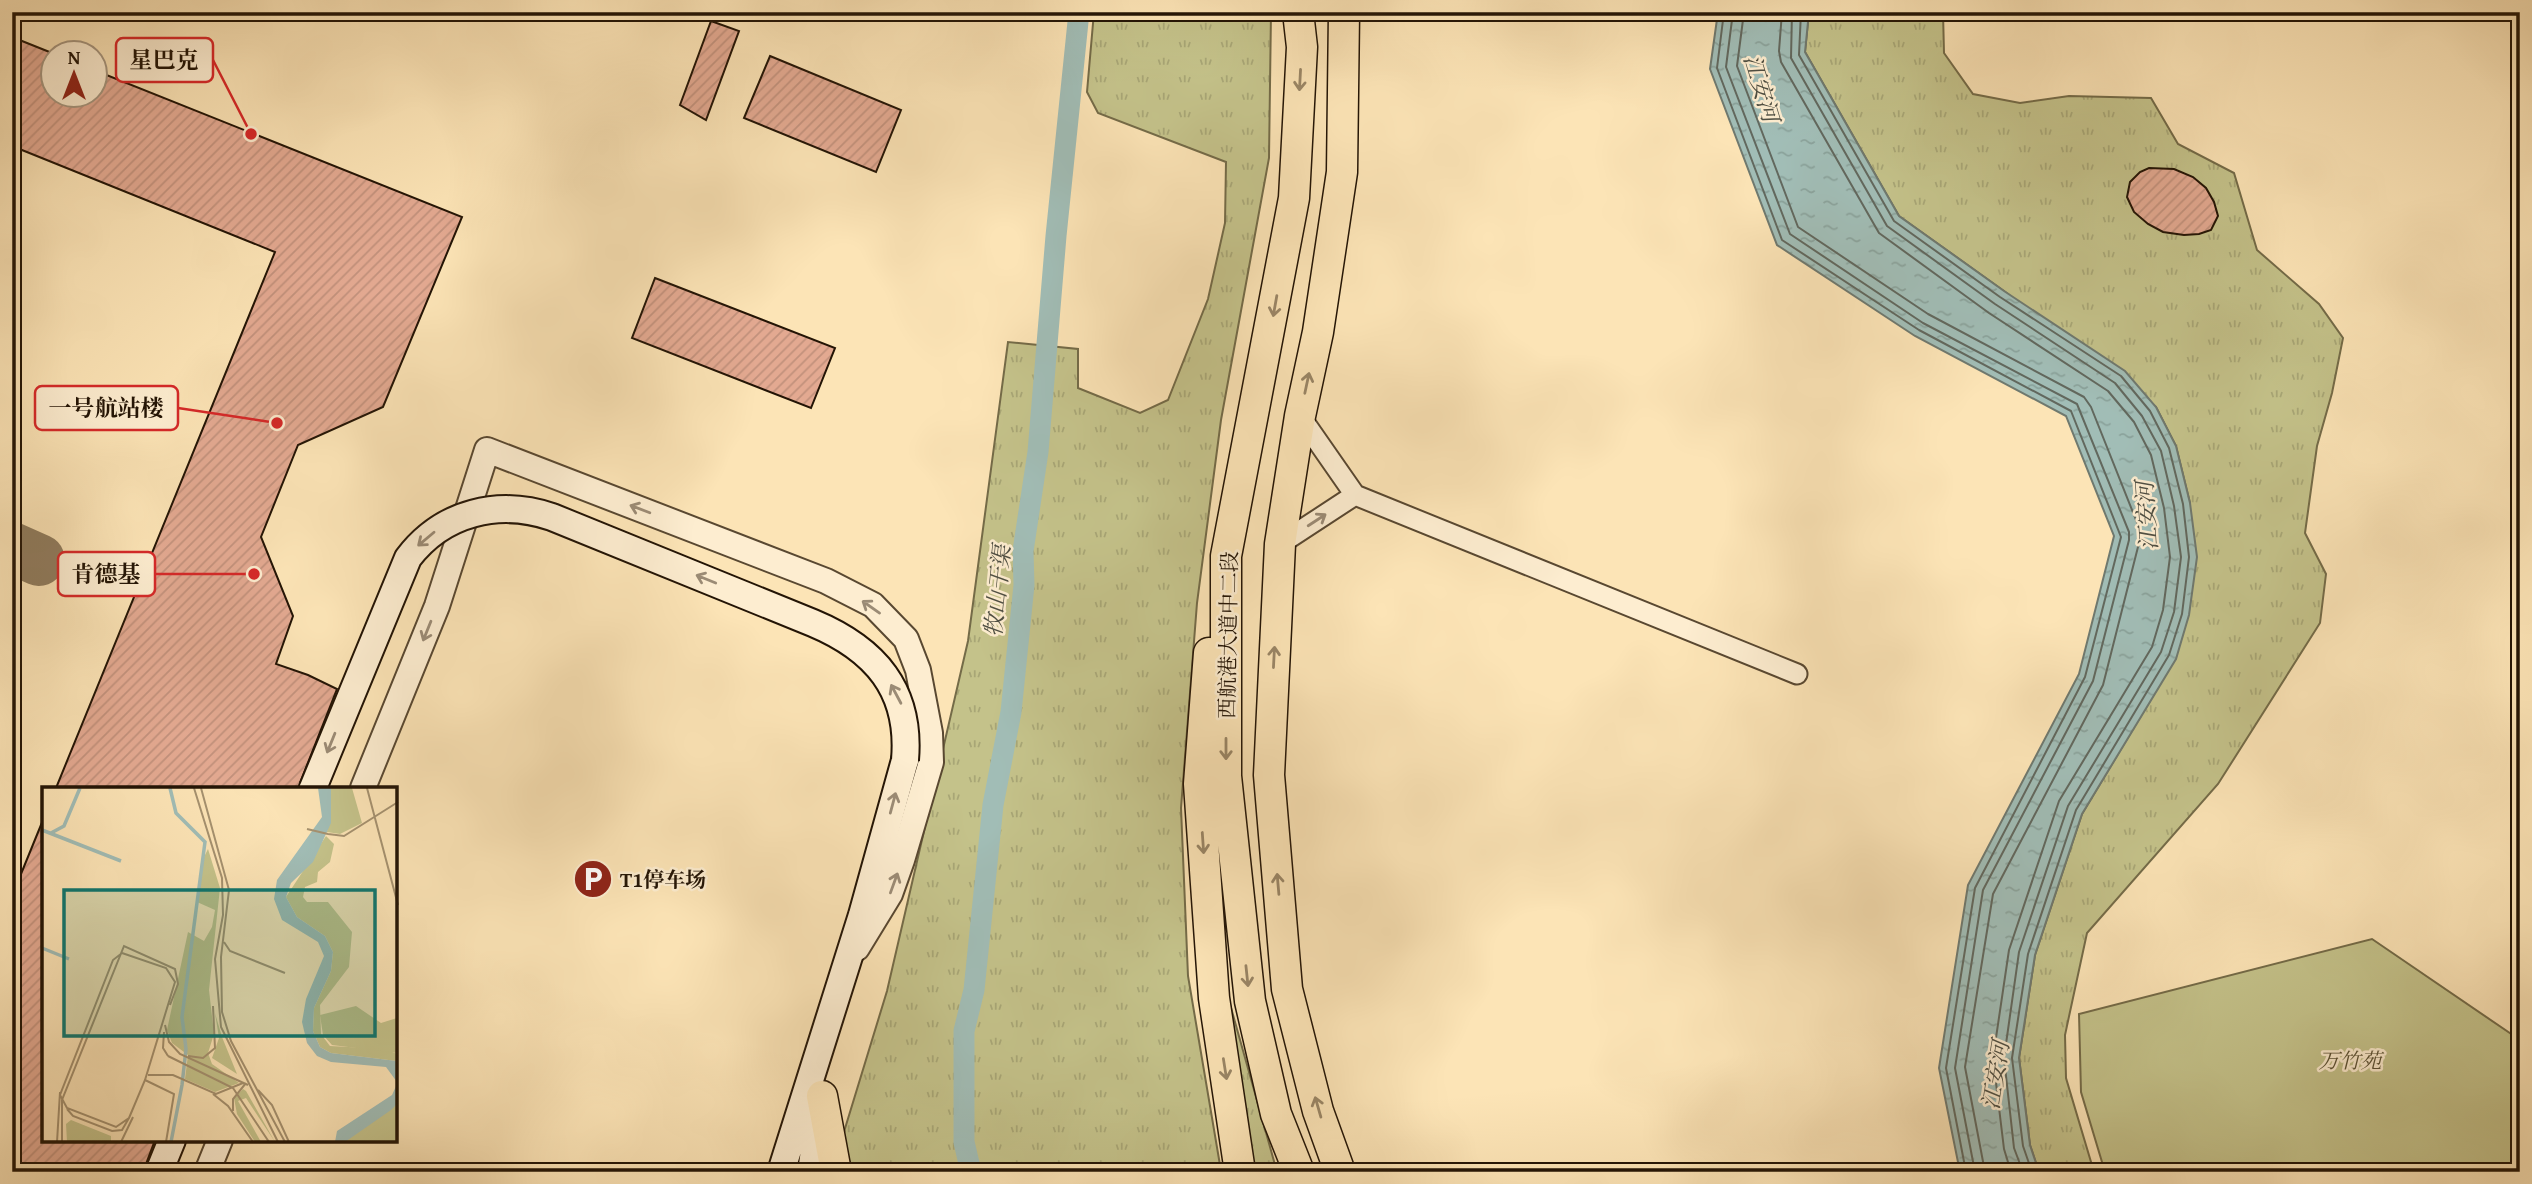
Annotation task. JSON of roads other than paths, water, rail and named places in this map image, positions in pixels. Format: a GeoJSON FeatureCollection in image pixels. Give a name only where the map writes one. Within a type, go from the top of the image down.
{"type":"FeatureCollection","features":[{"type":"Feature","properties":{"kind":"main road","name":"西航港大道中二段"},"geometry":{"type":"LineString","coordinates":[[1298,12],[1302,47],[1294,198],[1226,556],[1226,776],[1250,1000],[1276,1114],[1299,1172]]}},
{"type":"Feature","properties":{"kind":"main road"},"geometry":{"type":"LineString","coordinates":[[1340,1172],[1318,1111],[1287,989],[1269,775],[1280,544],[1300,416],[1318,332],[1342,172],[1344,12]]}},
{"type":"Feature","properties":{"kind":"main road"},"geometry":{"type":"LineString","coordinates":[[314,787],[408,558],[423,540],[446,524],[474,512],[503,508],[532,510],[552,517],[813,623],[845,638],[868,656],[889,682],[905,717],[905,760],[836,1000],[781,1172]]}},
{"type":"Feature","properties":{"kind":"main road"},"geometry":{"type":"LineString","coordinates":[[1226,556],[1208,657],[1199,784],[1214,998],[1240,1167]]}},
{"type":"Feature","properties":{"kind":"main road"},"geometry":{"type":"LineString","coordinates":[[811,1172],[836,1000]]}},
{"type":"Feature","properties":{"kind":"main road"},"geometry":{"type":"LineString","coordinates":[[822,1096],[836,1172]]}},
{"type":"Feature","properties":{"kind":"main road"},"geometry":{"type":"LineString","coordinates":[[159,1172],[171,1142]]}},
{"type":"Feature","properties":{"kind":"street"},"geometry":{"type":"LineString","coordinates":[[1300,416],[1355,495],[1797,674]]}},
{"type":"Feature","properties":{"kind":"street"},"geometry":{"type":"LineString","coordinates":[[364,787],[438,606],[487,450],[526,464],[826,581],[873,606],[906,639],[925,699],[931,762],[890,894],[847,963]]}},
{"type":"Feature","properties":{"kind":"street"},"geometry":{"type":"LineString","coordinates":[[1280,544],[1355,495]]}},
{"type":"Feature","properties":{"kind":"street"},"geometry":{"type":"LineString","coordinates":[[207,1172],[219,1142]]}},
{"type":"Feature","properties":{"kind":"water","name":"江安河"},"geometry":{"type":"Polygon","coordinates":[[[1718,12],[1809,12],[1805,52],[1899,216],[2004,291],[2125,371],[2156,407],[2176,446],[2190,503],[2197,557],[2189,615],[2176,659],[2082,814],[2035,955],[2019,1058],[2030,1145],[2039,1172],[1960,1172],[1939,1068],[1968,885],[2079,674],[2114,536],[2066,416],[1915,336],[1777,245],[1710,69],[1718,12]]]}},
{"type":"Feature","properties":{"kind":"waterway","name":"牧山干渠"},"geometry":{"type":"LineString","coordinates":[[971,1172],[964,1142],[964,1031],[974,990],[993,805],[1011,712],[1024,585],[1023,551],[1038,452],[1056,236],[1079,12]]}},
{"type":"Feature","properties":{"kind":"place","name":"星巴克"},"geometry":{"type":"Point","coordinates":[251,134]}},
{"type":"Feature","properties":{"kind":"place","name":"一号航站楼"},"geometry":{"type":"Point","coordinates":[277,423]}},
{"type":"Feature","properties":{"kind":"place","name":"肯德基"},"geometry":{"type":"Point","coordinates":[254,574]}},
{"type":"Feature","properties":{"kind":"place","name":"T1停车场"},"geometry":{"type":"Point","coordinates":[593,879]}},
{"type":"Feature","properties":{"kind":"park label","name":"万竹苑"},"geometry":{"type":"Point","coordinates":[2350,1060]}}]}
